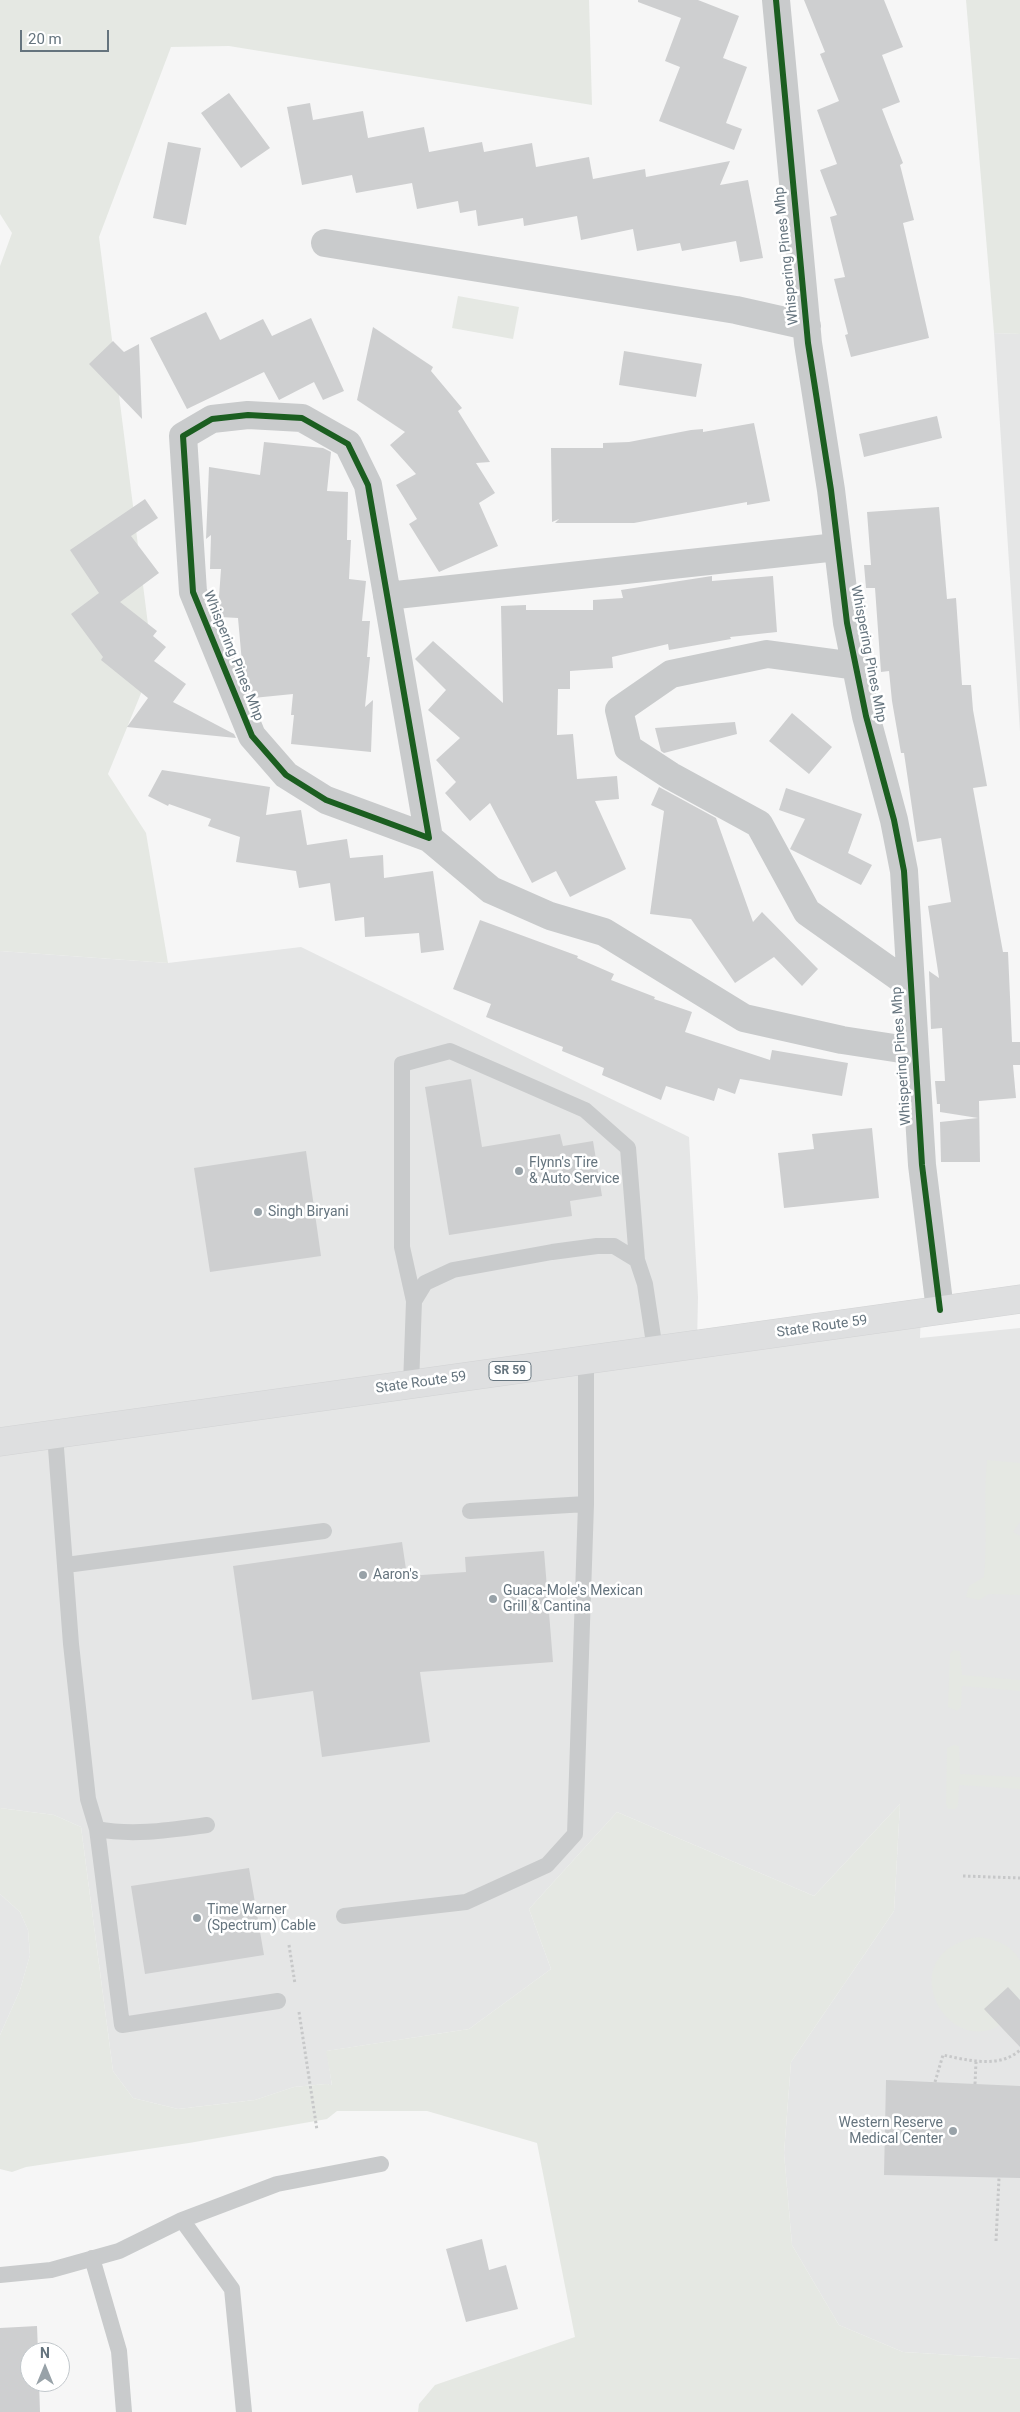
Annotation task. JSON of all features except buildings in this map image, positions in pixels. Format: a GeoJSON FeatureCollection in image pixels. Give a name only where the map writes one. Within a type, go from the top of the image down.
{"type":"FeatureCollection","features":[{"type":"Feature","properties":{"kind":"main road","name":"State Route 59"},"geometry":{"type":"LineString","coordinates":[[0,1442],[1020,1299]]}},
{"type":"Feature","properties":{"kind":"street","name":"Whispering Pines Mhp"},"geometry":{"type":"LineString","coordinates":[[776,0],[807,326],[832,490],[847,624],[866,716],[894,820],[904,871],[922,1165],[940,1310]]}},
{"type":"Feature","properties":{"kind":"street","name":"Whispering Pines Mhp"},"geometry":{"type":"LineString","coordinates":[[325,243],[736,310],[807,326]]}},
{"type":"Feature","properties":{"kind":"street","name":"Whispering Pines Mhp"},"geometry":{"type":"LineString","coordinates":[[429,838],[368,485],[348,444],[302,418],[248,415],[212,419],[183,436],[193,592],[252,736],[286,775],[326,800],[429,838],[490,890],[550,916],[604,932],[744,1018],[842,1040],[914,1051]]}},
{"type":"Feature","properties":{"kind":"street"},"geometry":{"type":"LineString","coordinates":[[387,596],[838,547]]}},
{"type":"Feature","properties":{"kind":"street","name":"Whispering Pines Mhp"},"geometry":{"type":"LineString","coordinates":[[856,666],[767,654],[671,674],[619,710],[628,748],[671,776],[759,824],[807,912],[910,985]]}},
{"type":"Feature","properties":{"kind":"lane"},"geometry":{"type":"LineString","coordinates":[[411,1385],[414,1301],[402,1247],[402,1064],[450,1051],[586,1110],[628,1148],[638,1260],[645,1284],[655,1350]]}},
{"type":"Feature","properties":{"kind":"lane"},"geometry":{"type":"LineString","coordinates":[[414,1301],[426,1283],[453,1270],[552,1252],[614,1246],[638,1260]]}},
{"type":"Feature","properties":{"kind":"lane"},"geometry":{"type":"LineString","coordinates":[[344,1916],[466,1902],[547,1865],[575,1834],[586,1504],[586,1360]]}},
{"type":"Feature","properties":{"kind":"lane"},"geometry":{"type":"LineString","coordinates":[[55,1435],[72,1644],[88,1799],[97,1829],[122,2025],[278,2001]]}},
{"type":"Feature","properties":{"kind":"lane"},"geometry":{"type":"LineString","coordinates":[[470,1511],[586,1504]]}},
{"type":"Feature","properties":{"kind":"lane"},"geometry":{"type":"LineString","coordinates":[[66,1565],[324,1531]]}},
{"type":"Feature","properties":{"kind":"lane"},"geometry":{"type":"LineString","coordinates":[[97,1829],[112,1832],[147,1832],[207,1825]]}},
{"type":"Feature","properties":{"kind":"lane"},"geometry":{"type":"LineString","coordinates":[[0,2275],[50,2270],[119,2251],[182,2220],[278,2184],[381,2164]]}},
{"type":"Feature","properties":{"kind":"lane"},"geometry":{"type":"LineString","coordinates":[[182,2220],[232,2289],[244,2412]]}},
{"type":"Feature","properties":{"kind":"lane"},"geometry":{"type":"LineString","coordinates":[[92,2258],[119,2351],[124,2412]]}},
{"type":"Feature","properties":{"kind":"path"},"geometry":{"type":"LineString","coordinates":[[964,1876],[1020,1878]]}},
{"type":"Feature","properties":{"kind":"path"},"geometry":{"type":"LineString","coordinates":[[289,1945],[296,1994]]}},
{"type":"Feature","properties":{"kind":"path"},"geometry":{"type":"LineString","coordinates":[[298,2003],[317,2130]]}},
{"type":"Feature","properties":{"kind":"path"},"geometry":{"type":"LineString","coordinates":[[935,2082],[943,2055],[976,2062],[992,2061],[1020,2050]]}},
{"type":"Feature","properties":{"kind":"path"},"geometry":{"type":"LineString","coordinates":[[975,2084],[976,2062]]}},
{"type":"Feature","properties":{"kind":"path"},"geometry":{"type":"LineString","coordinates":[[996,2241],[999,2178]]}},
{"type":"Feature","properties":{"kind":"shaded area"},"geometry":{"type":"Polygon","coordinates":[[[0,0],[589,0],[592,105],[229,46],[171,47],[99,237],[153,664],[108,774],[146,833],[168,963],[0,951],[0,266],[12,233],[0,214],[0,0]]]}},
{"type":"Feature","properties":{"kind":"shaded area"},"geometry":{"type":"Polygon","coordinates":[[[966,0],[1020,0],[1020,334],[994,333],[966,0]]]}},
{"type":"Feature","properties":{"kind":"shaded area"},"geometry":{"type":"Polygon","coordinates":[[[458,296],[519,307],[513,339],[452,328],[458,296]]]}},
{"type":"Feature","properties":{"kind":"shaded area"},"geometry":{"type":"Polygon","coordinates":[[[994,333],[1020,334],[1020,732],[1017,685],[994,333]]]}},
{"type":"Feature","properties":{"kind":"shaded area"},"geometry":{"type":"Polygon","coordinates":[[[301,947],[689,1137],[698,1297],[697,1344],[921,1312],[920,1338],[1020,1328],[1020,2359],[903,2352],[839,2325],[792,2245],[784,2153],[791,2062],[894,1911],[900,1804],[814,1896],[617,1812],[529,1909],[551,1969],[469,2029],[327,2051],[332,2086],[326,2084],[294,2087],[255,2100],[178,2109],[133,2098],[113,2071],[81,1827],[54,1815],[0,1808],[0,951],[168,963],[301,947]]]}},
{"type":"Feature","properties":{"kind":"shaded area"},"geometry":{"type":"Polygon","coordinates":[[[987,1460],[1020,1463],[1020,1522],[1013,1532],[1020,1536],[1020,1595],[989,1594],[979,1600],[966,1597],[969,1586],[984,1577],[987,1460]]]}},
{"type":"Feature","properties":{"kind":"shaded area"},"geometry":{"type":"Polygon","coordinates":[[[953,1650],[960,1651],[962,1675],[1020,1680],[1020,1691],[962,1686],[961,1707],[957,1711],[948,1707],[950,1654],[953,1650]]]}},
{"type":"Feature","properties":{"kind":"shaded area"},"geometry":{"type":"Polygon","coordinates":[[[954,1745],[959,1746],[960,1774],[1020,1777],[1020,1789],[959,1785],[958,1806],[955,1809],[948,1809],[946,1804],[947,1748],[954,1745]]]}},
{"type":"Feature","properties":{"kind":"shaded area"},"geometry":{"type":"Polygon","coordinates":[[[900,1804],[894,1911],[791,2062],[784,2153],[792,2245],[839,2325],[903,2352],[1020,2359],[1020,2412],[418,2412],[419,2404],[435,2385],[575,2337],[537,2143],[427,2111],[337,2111],[327,2119],[189,2143],[26,2167],[12,2172],[0,2169],[0,2035],[20,1990],[30,1955],[28,1930],[20,1912],[0,1894],[0,1808],[54,1815],[81,1827],[113,2071],[133,2098],[178,2109],[255,2100],[294,2087],[332,2085],[326,2051],[469,2029],[551,1969],[529,1909],[617,1812],[814,1896],[900,1804]]]}},
{"type":"Feature","properties":{"kind":"shaded area"},"geometry":{"type":"Polygon","coordinates":[[[0,1894],[20,1912],[28,1930],[30,1955],[20,1990],[0,2035],[0,1894]]]}},
{"type":"Feature","properties":{"kind":"shaded area"},"geometry":{"type":"Polygon","coordinates":[[[979,1937],[991,1939],[1002,1944],[1017,1955],[1020,1961],[1020,1996],[1017,2009],[995,2028],[973,2031],[954,2023],[939,2007],[932,1986],[935,1965],[950,1948],[979,1937]]]}},
{"type":"Feature","properties":{"kind":"cycle path"},"geometry":{"type":"LineString","coordinates":[[776,0],[808,343],[831,490],[847,623],[866,716],[894,820],[904,871],[922,1165],[940,1310]]}},
{"type":"Feature","properties":{"kind":"cycle path"},"geometry":{"type":"LineString","coordinates":[[248,415],[302,418],[348,444],[368,485],[429,838],[326,800],[286,775],[252,736],[193,592],[183,436],[212,419],[248,415]]}},
{"type":"Feature","properties":{"kind":"place","name":"Flynn's Tire & Auto Service"},"geometry":{"type":"Point","coordinates":[519,1171]}},
{"type":"Feature","properties":{"kind":"place","name":"Singh Biryani"},"geometry":{"type":"Point","coordinates":[258,1212]}},
{"type":"Feature","properties":{"kind":"place","name":"Aaron's"},"geometry":{"type":"Point","coordinates":[363,1575]}},
{"type":"Feature","properties":{"kind":"place","name":"Guaca-Mole's Mexican Grill & Cantina"},"geometry":{"type":"Point","coordinates":[493,1599]}},
{"type":"Feature","properties":{"kind":"place","name":"Time Warner (Spectrum) Cable"},"geometry":{"type":"Point","coordinates":[197,1918]}},
{"type":"Feature","properties":{"kind":"place","name":"Western Reserve Medical Center"},"geometry":{"type":"Point","coordinates":[953,2131]}}]}
